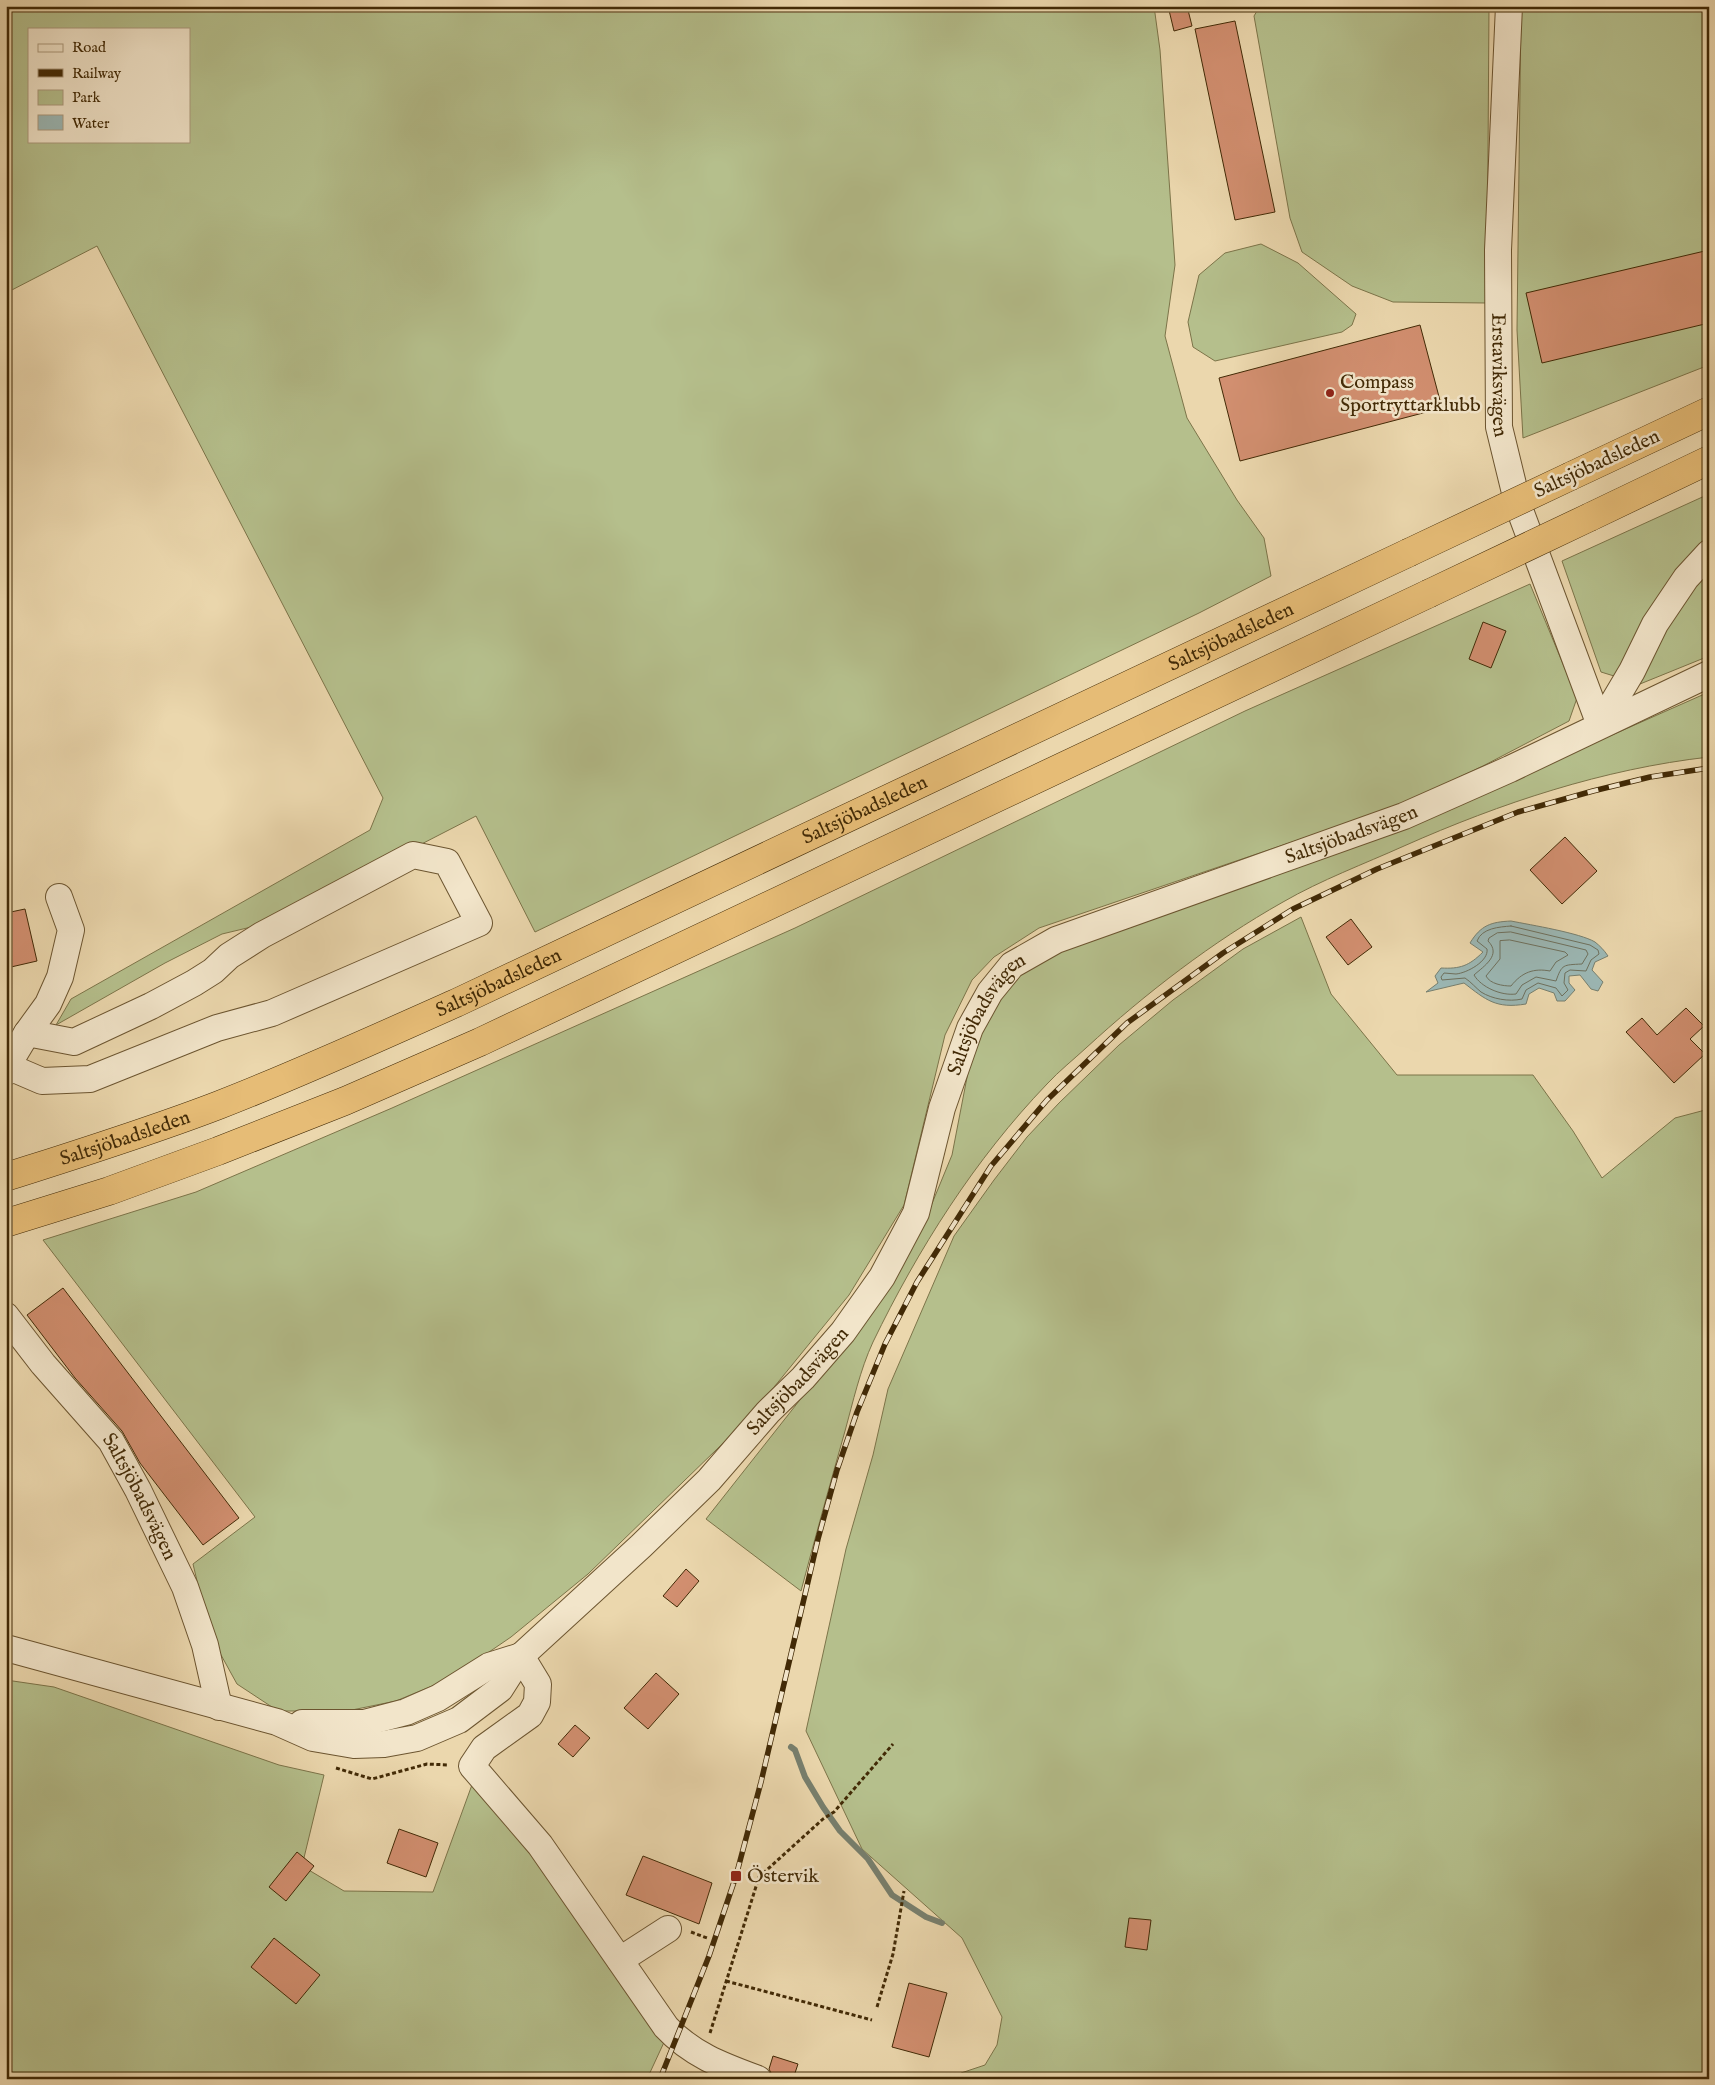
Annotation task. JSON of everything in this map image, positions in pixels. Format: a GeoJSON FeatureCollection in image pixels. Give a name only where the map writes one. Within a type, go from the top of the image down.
{"type":"FeatureCollection","features":[{"type":"Feature","properties":{"kind":"highway","name":"Saltsjöbadsleden"},"geometry":{"type":"LineString","coordinates":[[6,1177],[95,1149],[201,1112],[336,1056],[474,994],[1709,411]]}},
{"type":"Feature","properties":{"kind":"highway"},"geometry":{"type":"LineString","coordinates":[[6,1223],[109,1192],[209,1154],[345,1102],[471,1046],[1709,460]]}},
{"type":"Feature","properties":{"kind":"street","name":"Erstaviksvägen"},"geometry":{"type":"LineString","coordinates":[[1509,6],[1498,250],[1499,427],[1518,505],[1600,725]]}},
{"type":"Feature","properties":{"kind":"street"},"geometry":{"type":"LineString","coordinates":[[1600,725],[1632,671],[1655,624],[1686,578],[1709,553]]}},
{"type":"Feature","properties":{"kind":"street","name":"Saltsjöbadsvägen"},"geometry":{"type":"LineString","coordinates":[[6,1648],[277,1722],[334,1724],[364,1723],[406,1712],[438,1698],[489,1666],[521,1656],[641,1546],[709,1480],[768,1412],[803,1378],[831,1345],[882,1277],[916,1213],[942,1108],[970,1028],[990,992],[1012,965],[1056,940],[1404,816],[1510,769],[1709,674]]}},
{"type":"Feature","properties":{"kind":"street"},"geometry":{"type":"LineString","coordinates":[[6,1072],[14,1070],[42,1081],[90,1079],[217,1028],[272,1014],[478,923],[447,862],[413,856],[262,935],[229,956],[213,971],[185,988],[74,1042],[27,1033]]}},
{"type":"Feature","properties":{"kind":"street"},"geometry":{"type":"LineString","coordinates":[[6,1068],[27,1033],[48,1004],[62,967],[71,930],[59,897]]}},
{"type":"Feature","properties":{"kind":"street","name":"Saltsjöbadsvägen"},"geometry":{"type":"LineString","coordinates":[[6,1316],[43,1364],[111,1441],[138,1490],[185,1587],[205,1645],[219,1706]]}},
{"type":"Feature","properties":{"kind":"street"},"geometry":{"type":"LineString","coordinates":[[521,1656],[538,1684],[537,1702],[530,1715],[484,1748],[472,1766],[540,1845],[666,2027],[677,2039],[698,2054],[758,2079]]}},
{"type":"Feature","properties":{"kind":"street"},"geometry":{"type":"LineString","coordinates":[[620,1960],[668,1929]]}},
{"type":"Feature","properties":{"kind":"path"},"geometry":{"type":"LineString","coordinates":[[698,2054],[707,2042],[759,1877],[823,1819],[834,1812],[893,1744]]}},
{"type":"Feature","properties":{"kind":"path"},"geometry":{"type":"LineString","coordinates":[[876,2007],[893,1954],[904,1891]]}},
{"type":"Feature","properties":{"kind":"path"},"geometry":{"type":"LineString","coordinates":[[726,1981],[872,2020]]}},
{"type":"Feature","properties":{"kind":"green space"},"geometry":{"type":"Polygon","coordinates":[[[6,6],[1154,6],[1160,50],[1175,265],[1165,336],[1187,418],[1237,500],[1264,538],[1271,576],[1199,613],[535,932],[476,816],[268,923],[222,934],[165,963],[56,1025],[71,999],[370,830],[383,798],[97,246],[6,293],[6,6]]]}},
{"type":"Feature","properties":{"kind":"green space"},"geometry":{"type":"Polygon","coordinates":[[[1260,6],[1489,6],[1487,303],[1393,302],[1352,286],[1302,252],[1290,218],[1254,16],[1260,6]]]}},
{"type":"Feature","properties":{"kind":"green space"},"geometry":{"type":"Polygon","coordinates":[[[1521,6],[1709,6],[1709,365],[1523,438],[1517,330],[1521,6]]]}},
{"type":"Feature","properties":{"kind":"green space"},"geometry":{"type":"Polygon","coordinates":[[[1261,244],[1298,263],[1356,314],[1352,325],[1342,332],[1215,361],[1193,347],[1188,322],[1199,275],[1225,253],[1261,244]]]}},
{"type":"Feature","properties":{"kind":"green space"},"geometry":{"type":"Polygon","coordinates":[[[1709,494],[1709,656],[1640,684],[1601,672],[1562,561],[1709,494]]]}},
{"type":"Feature","properties":{"kind":"green space"},"geometry":{"type":"Polygon","coordinates":[[[1530,584],[1577,698],[1569,721],[1483,766],[1398,806],[1039,928],[994,957],[972,980],[945,1035],[904,1205],[849,1295],[748,1419],[588,1574],[511,1637],[451,1678],[396,1701],[347,1711],[278,1711],[237,1684],[210,1635],[193,1564],[255,1517],[43,1240],[196,1192],[392,1108],[795,928],[1245,711],[1530,584]]]}},
{"type":"Feature","properties":{"kind":"green space"},"geometry":{"type":"Polygon","coordinates":[[[1709,692],[1709,757],[1630,770],[1591,779],[1515,802],[1441,830],[1297,894],[1205,951],[1156,988],[1047,1084],[972,1174],[929,1239],[890,1307],[864,1364],[801,1591],[706,1519],[885,1292],[926,1218],[952,1155],[969,1067],[993,1003],[1021,972],[1050,952],[1445,809],[1709,692]]]}},
{"type":"Feature","properties":{"kind":"green space"},"geometry":{"type":"Polygon","coordinates":[[[1301,917],[1331,994],[1397,1075],[1533,1075],[1573,1131],[1602,1178],[1675,1118],[1709,1109],[1709,2079],[956,2079],[961,2073],[985,2065],[997,2045],[1002,2017],[962,1938],[862,1849],[806,1731],[846,1549],[873,1455],[888,1389],[954,1236],[1027,1137],[1119,1045],[1173,1000],[1243,949],[1301,917]]]}},
{"type":"Feature","properties":{"kind":"green space"},"geometry":{"type":"Polygon","coordinates":[[[6,1680],[54,1687],[279,1765],[324,1775],[302,1866],[344,1891],[433,1892],[473,1782],[511,1821],[666,2038],[647,2079],[6,2079],[6,1680]]]}},
{"type":"Feature","properties":{"kind":"water"},"geometry":{"type":"Polygon","coordinates":[[[1511,921],[1567,932],[1595,942],[1608,956],[1595,962],[1592,970],[1603,982],[1598,991],[1591,989],[1580,975],[1569,976],[1569,983],[1575,990],[1565,1001],[1557,1001],[1554,993],[1539,988],[1529,994],[1526,1004],[1499,1004],[1485,998],[1464,983],[1426,992],[1438,983],[1435,976],[1441,968],[1464,966],[1483,952],[1470,943],[1478,932],[1498,922],[1511,921]]]}},
{"type":"Feature","properties":{"kind":"building"},"geometry":{"type":"Polygon","coordinates":[[[1168,6],[1187,6],[1192,26],[1174,31],[1168,6]]]}},
{"type":"Feature","properties":{"kind":"building"},"geometry":{"type":"Polygon","coordinates":[[[1235,21],[1275,212],[1235,220],[1195,29],[1235,21]]]}},
{"type":"Feature","properties":{"kind":"building"},"geometry":{"type":"Polygon","coordinates":[[[1709,250],[1709,323],[1542,363],[1526,293],[1709,250]]]}},
{"type":"Feature","properties":{"kind":"building","name":"Compass Sportryttarklubb"},"geometry":{"type":"Polygon","coordinates":[[[1420,325],[1442,408],[1240,461],[1219,378],[1420,325]]]}},
{"type":"Feature","properties":{"kind":"building"},"geometry":{"type":"Polygon","coordinates":[[[1483,622],[1506,631],[1491,668],[1469,659],[1483,622]]]}},
{"type":"Feature","properties":{"kind":"building"},"geometry":{"type":"Polygon","coordinates":[[[1565,837],[1597,871],[1562,904],[1530,870],[1565,837]]]}},
{"type":"Feature","properties":{"kind":"building"},"geometry":{"type":"Polygon","coordinates":[[[25,909],[37,961],[11,967],[6,948],[6,913],[25,909]]]}},
{"type":"Feature","properties":{"kind":"building"},"geometry":{"type":"Polygon","coordinates":[[[1351,919],[1372,947],[1348,965],[1326,937],[1351,919]]]}},
{"type":"Feature","properties":{"kind":"building"},"geometry":{"type":"Polygon","coordinates":[[[1686,1008],[1704,1026],[1690,1039],[1705,1054],[1674,1083],[1626,1032],[1642,1018],[1657,1035],[1686,1008]]]}},
{"type":"Feature","properties":{"kind":"building"},"geometry":{"type":"Polygon","coordinates":[[[63,1288],[239,1518],[203,1545],[140,1463],[122,1431],[75,1378],[27,1315],[63,1288]]]}},
{"type":"Feature","properties":{"kind":"building"},"geometry":{"type":"Polygon","coordinates":[[[686,1569],[699,1581],[677,1607],[663,1596],[686,1569]]]}},
{"type":"Feature","properties":{"kind":"building"},"geometry":{"type":"Polygon","coordinates":[[[656,1673],[679,1694],[648,1729],[624,1708],[656,1673]]]}},
{"type":"Feature","properties":{"kind":"building"},"geometry":{"type":"Polygon","coordinates":[[[575,1725],[590,1738],[573,1757],[558,1744],[575,1725]]]}},
{"type":"Feature","properties":{"kind":"building"},"geometry":{"type":"Polygon","coordinates":[[[399,1829],[438,1843],[426,1877],[387,1863],[399,1829]]]}},
{"type":"Feature","properties":{"kind":"building"},"geometry":{"type":"Polygon","coordinates":[[[297,1852],[314,1866],[286,1901],[269,1887],[297,1852]]]}},
{"type":"Feature","properties":{"kind":"building"},"geometry":{"type":"Polygon","coordinates":[[[643,1856],[712,1883],[699,1924],[626,1895],[643,1856]]]}},
{"type":"Feature","properties":{"kind":"building"},"geometry":{"type":"Polygon","coordinates":[[[1129,1918],[1151,1920],[1147,1950],[1125,1947],[1129,1918]]]}},
{"type":"Feature","properties":{"kind":"building"},"geometry":{"type":"Polygon","coordinates":[[[274,1938],[320,1975],[296,2004],[251,1967],[274,1938]]]}},
{"type":"Feature","properties":{"kind":"building"},"geometry":{"type":"Polygon","coordinates":[[[909,1983],[947,1993],[929,2057],[892,2047],[909,1983]]]}},
{"type":"Feature","properties":{"kind":"building"},"geometry":{"type":"Polygon","coordinates":[[[773,2056],[798,2064],[793,2079],[773,2077],[769,2069],[773,2056]]]}},
{"type":"Feature","properties":{"kind":"waterway"},"geometry":{"type":"LineString","coordinates":[[791,1747],[795,1750],[805,1777],[823,1807],[840,1831],[868,1859],[892,1895],[926,1917],[942,1923]]}},
{"type":"Feature","properties":{"kind":"railway"},"geometry":{"type":"LineString","coordinates":[[660,2079],[709,1956],[736,1876],[761,1782],[818,1539],[837,1470],[857,1412],[885,1344],[917,1282],[991,1166],[1047,1100],[1127,1023],[1223,953],[1293,909],[1377,869],[1518,812],[1650,777],[1709,768]]}},
{"type":"Feature","properties":{"kind":"place","name":"Compass Sportryttarklubb"},"geometry":{"type":"Point","coordinates":[1330,393]}},
{"type":"Feature","properties":{"kind":"place","name":"Östervik"},"geometry":{"type":"Point","coordinates":[736,1876]}}]}
